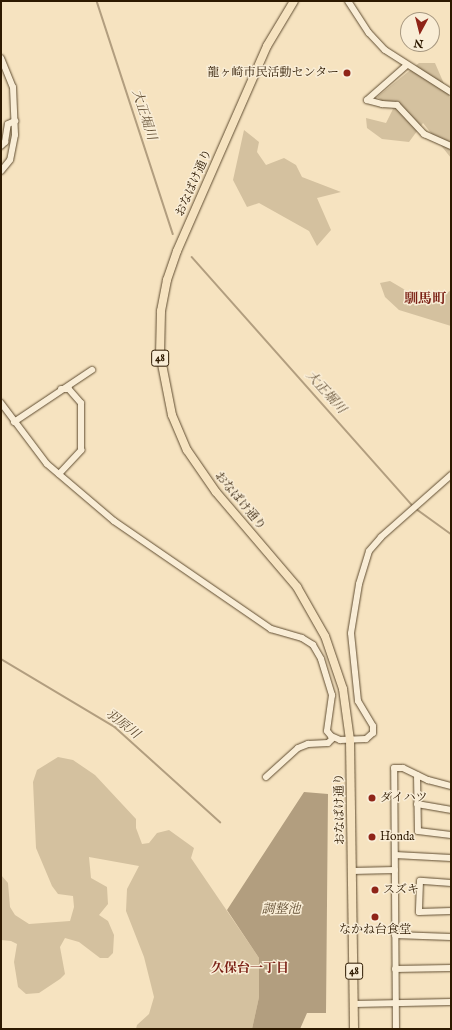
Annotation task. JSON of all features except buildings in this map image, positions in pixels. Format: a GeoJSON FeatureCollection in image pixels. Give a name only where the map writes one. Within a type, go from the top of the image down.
{"type":"FeatureCollection","features":[{"type":"Feature","properties":{"kind":"main road","name":"おなばけ通り"},"geometry":{"type":"LineString","coordinates":[[294,1],[267,46],[177,251],[164,294],[160,328],[160,354],[172,415],[193,461],[224,502],[283,567],[320,625],[344,689],[350,740],[354,1029]]}},
{"type":"Feature","properties":{"kind":"street"},"geometry":{"type":"LineString","coordinates":[[348,1],[369,33],[385,50],[451,92]]}},
{"type":"Feature","properties":{"kind":"street"},"geometry":{"type":"LineString","coordinates":[[1,58],[11,78],[15,121],[14,149],[8,164],[1,171]]}},
{"type":"Feature","properties":{"kind":"street"},"geometry":{"type":"LineString","coordinates":[[407,65],[368,100],[382,104],[397,105],[424,134],[451,146]]}},
{"type":"Feature","properties":{"kind":"street"},"geometry":{"type":"LineString","coordinates":[[1,146],[5,142],[8,124],[15,121]]}},
{"type":"Feature","properties":{"kind":"street"},"geometry":{"type":"LineString","coordinates":[[14,422],[92,370]]}},
{"type":"Feature","properties":{"kind":"street"},"geometry":{"type":"LineString","coordinates":[[59,474],[81,450],[81,403],[69,389],[62,389]]}},
{"type":"Feature","properties":{"kind":"street"},"geometry":{"type":"LineString","coordinates":[[1,404],[47,464],[114,521],[271,629],[302,638],[314,645],[321,659],[330,688],[332,699],[327,727],[333,738]]}},
{"type":"Feature","properties":{"kind":"street"},"geometry":{"type":"LineString","coordinates":[[333,738],[350,740],[366,739],[372,736],[374,729],[358,701],[351,657],[351,627],[359,584],[366,559],[374,545],[414,507],[451,475]]}},
{"type":"Feature","properties":{"kind":"street"},"geometry":{"type":"LineString","coordinates":[[266,777],[298,748],[308,744],[328,743],[333,738]]}},
{"type":"Feature","properties":{"kind":"street"},"geometry":{"type":"LineString","coordinates":[[396,1029],[394,768],[403,768],[417,775],[451,786]]}},
{"type":"Feature","properties":{"kind":"street"},"geometry":{"type":"LineString","coordinates":[[417,775],[418,832],[451,835]]}},
{"type":"Feature","properties":{"kind":"street"},"geometry":{"type":"LineString","coordinates":[[417,804],[451,810]]}},
{"type":"Feature","properties":{"kind":"street"},"geometry":{"type":"LineString","coordinates":[[394,855],[451,858]]}},
{"type":"Feature","properties":{"kind":"street"},"geometry":{"type":"LineString","coordinates":[[352,871],[395,870]]}},
{"type":"Feature","properties":{"kind":"street"},"geometry":{"type":"LineString","coordinates":[[451,883],[420,881],[419,912],[451,911]]}},
{"type":"Feature","properties":{"kind":"street"},"geometry":{"type":"LineString","coordinates":[[395,935],[451,937]]}},
{"type":"Feature","properties":{"kind":"street"},"geometry":{"type":"LineString","coordinates":[[396,968],[451,968]]}},
{"type":"Feature","properties":{"kind":"street"},"geometry":{"type":"LineString","coordinates":[[354,1004],[451,1002]]}},
{"type":"Feature","properties":{"kind":"shaded area"},"geometry":{"type":"Polygon","coordinates":[[[419,63],[435,63],[451,100],[451,158],[423,123],[409,142],[382,139],[367,128],[366,118],[386,123],[393,109],[377,97],[419,63]]]}},
{"type":"Feature","properties":{"kind":"shaded area"},"geometry":{"type":"Polygon","coordinates":[[[244,130],[259,142],[257,152],[266,165],[284,158],[296,165],[302,177],[341,192],[317,198],[331,230],[317,246],[309,231],[259,203],[247,207],[233,180],[244,130]]]}},
{"type":"Feature","properties":{"kind":"shaded area"},"geometry":{"type":"Polygon","coordinates":[[[390,281],[407,291],[447,293],[451,290],[451,326],[399,310],[385,297],[380,283],[390,281]]]}},
{"type":"Feature","properties":{"kind":"shaded area"},"geometry":{"type":"Polygon","coordinates":[[[58,757],[73,760],[95,775],[136,819],[136,828],[142,844],[149,843],[157,833],[169,830],[194,848],[191,858],[259,958],[259,997],[252,1029],[136,1029],[137,1025],[149,1014],[154,997],[144,957],[126,911],[127,889],[139,866],[89,857],[91,878],[107,887],[108,904],[99,915],[108,921],[114,935],[113,953],[108,958],[100,958],[79,942],[65,938],[60,947],[65,974],[39,993],[26,994],[18,987],[14,962],[17,944],[11,941],[1,940],[1,875],[8,883],[10,907],[15,915],[29,924],[70,921],[74,907],[73,896],[58,894],[52,886],[36,848],[33,782],[37,770],[58,757]]]}},
{"type":"Feature","properties":{"kind":"water","name":"調整池"},"geometry":{"type":"Polygon","coordinates":[[[304,792],[328,794],[326,1013],[307,1013],[300,1029],[252,1029],[259,997],[259,958],[227,910],[304,792]]]}},
{"type":"Feature","properties":{"kind":"waterway","name":"大正堀川"},"geometry":{"type":"LineString","coordinates":[[97,1],[173,234]]}},
{"type":"Feature","properties":{"kind":"waterway","name":"大正堀川"},"geometry":{"type":"LineString","coordinates":[[192,257],[413,506]]}},
{"type":"Feature","properties":{"kind":"waterway","name":"大正堀川"},"geometry":{"type":"LineString","coordinates":[[415,508],[451,534]]}},
{"type":"Feature","properties":{"kind":"waterway","name":"羽原川"},"geometry":{"type":"LineString","coordinates":[[1,659],[115,727],[220,822]]}},
{"type":"Feature","properties":{"kind":"place","name":"龍ヶ崎市民活動センター"},"geometry":{"type":"Point","coordinates":[347,73]}},
{"type":"Feature","properties":{"kind":"place","name":"ダイハツ"},"geometry":{"type":"Point","coordinates":[372,798]}},
{"type":"Feature","properties":{"kind":"place","name":"Honda"},"geometry":{"type":"Point","coordinates":[372,837]}},
{"type":"Feature","properties":{"kind":"place","name":"スズキ"},"geometry":{"type":"Point","coordinates":[375,890]}},
{"type":"Feature","properties":{"kind":"place","name":"なかね台食堂"},"geometry":{"type":"Point","coordinates":[375,917]}},
{"type":"Feature","properties":{"kind":"district","name":"馴馬町"},"geometry":{"type":"Point","coordinates":[425,299]}},
{"type":"Feature","properties":{"kind":"district","name":"久保台一丁目"},"geometry":{"type":"Point","coordinates":[250,969]}}]}
